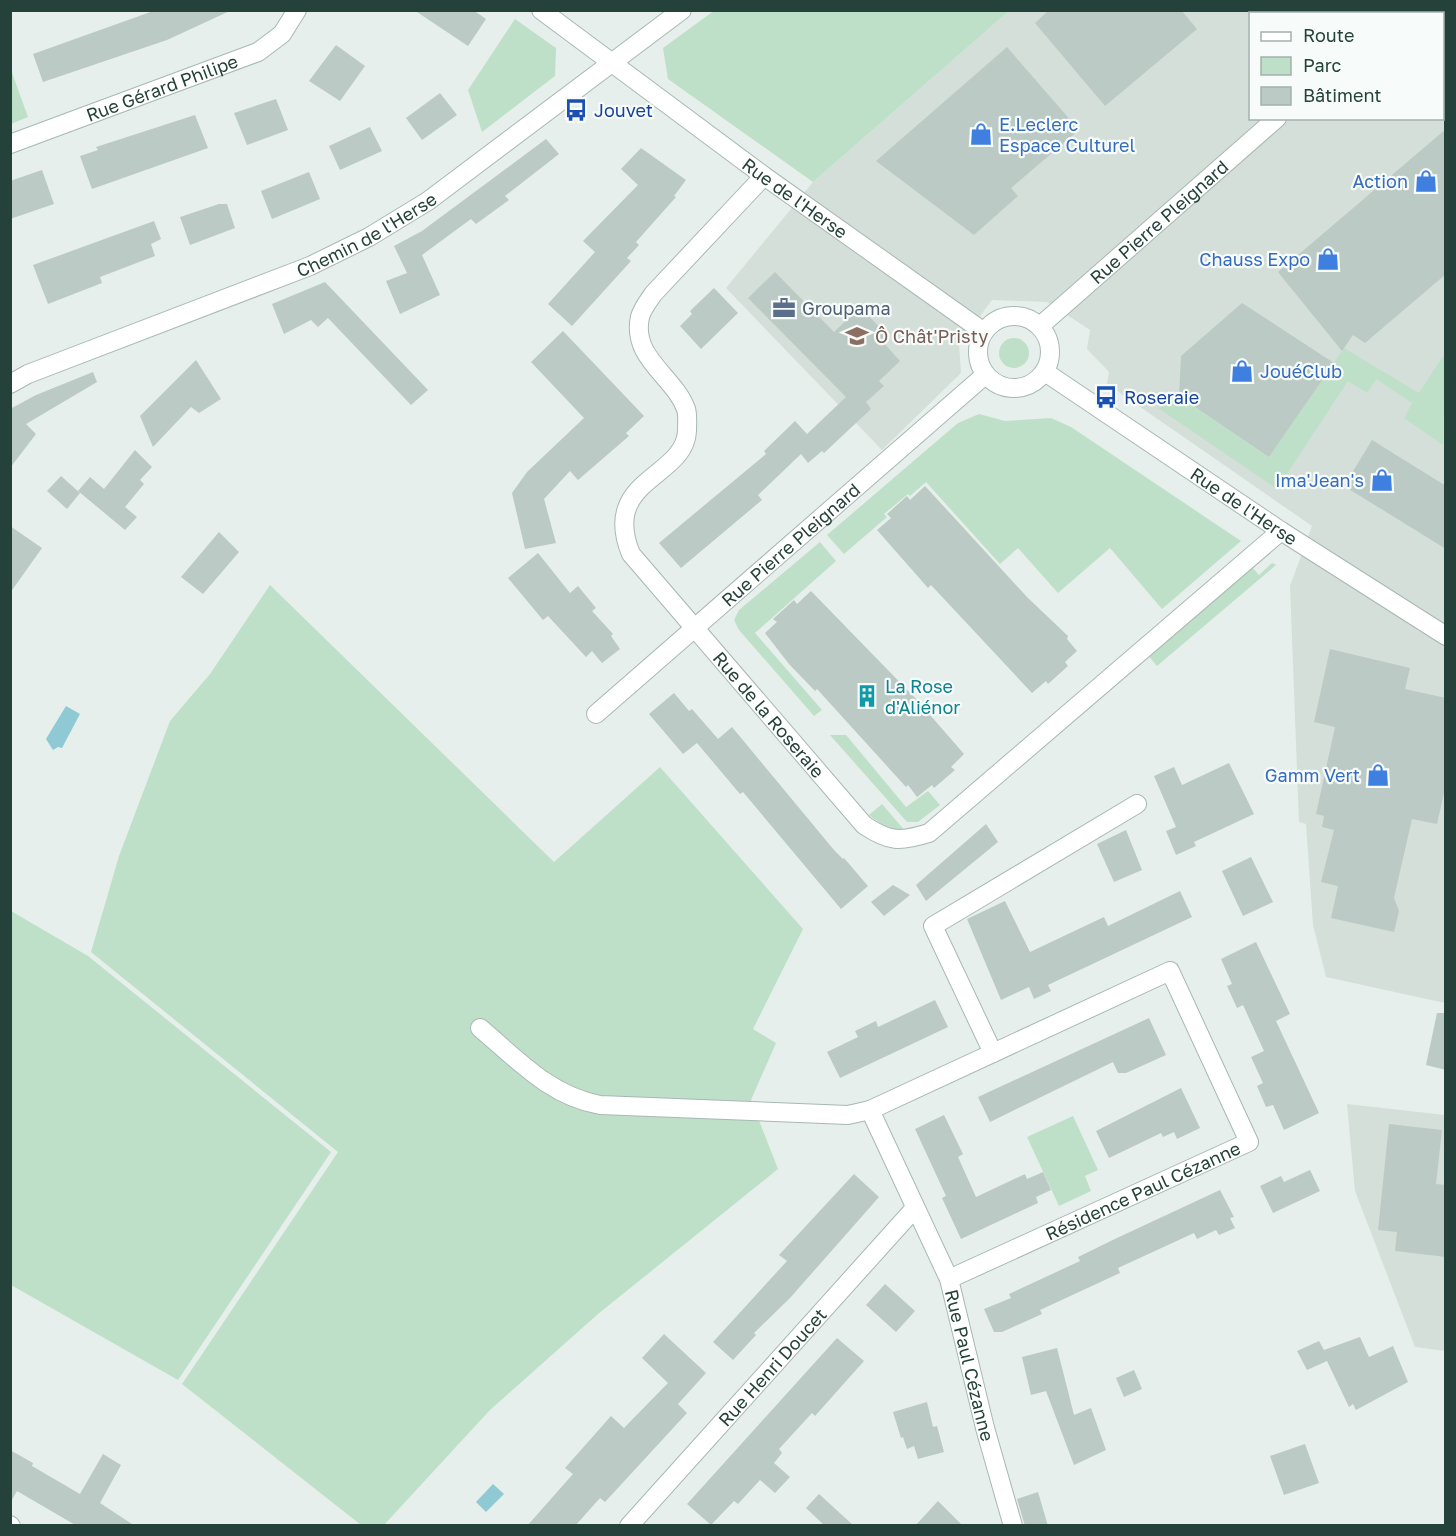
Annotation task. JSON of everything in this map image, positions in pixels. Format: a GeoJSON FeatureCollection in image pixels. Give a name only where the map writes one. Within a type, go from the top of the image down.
{"type":"FeatureCollection","features":[{"type":"Feature","properties":{"kind":"street","name":"Rue Gérard Philipe"},"geometry":{"type":"LineString","coordinates":[[10,144],[258,52],[282,34],[297,10]]}},
{"type":"Feature","properties":{"kind":"street","name":"Rue de l'Herse"},"geometry":{"type":"LineString","coordinates":[[541,10],[582,38],[610,63],[764,176],[984,332]]}},
{"type":"Feature","properties":{"kind":"street","name":"Chemin de l'Herse"},"geometry":{"type":"LineString","coordinates":[[10,384],[28,374],[310,266],[369,237],[428,201],[682,10]]}},
{"type":"Feature","properties":{"kind":"street","name":"Rue Pierre Pleignard"},"geometry":{"type":"LineString","coordinates":[[1040,326],[1275,120]]}},
{"type":"Feature","properties":{"kind":"street","name":"Rue de la Roseraie"},"geometry":{"type":"LineString","coordinates":[[764,176],[654,293],[640,316],[639,338],[649,361],[673,386],[687,410],[687,435],[679,453],[638,489],[625,513],[623,535],[630,554],[694,629],[864,825],[880,836],[905,841],[929,833],[1281,531]]}},
{"type":"Feature","properties":{"kind":"street"},"geometry":{"type":"LineString","coordinates":[[1010,316],[1021,316],[1040,326],[1050,348],[1045,372],[1027,386],[1015,389],[1004,387],[985,375],[977,353],[984,332],[991,324],[1010,316]]}},
{"type":"Feature","properties":{"kind":"street","name":"Rue de l'Herse"},"geometry":{"type":"LineString","coordinates":[[1045,372],[1281,531],[1446,636]]}},
{"type":"Feature","properties":{"kind":"street","name":"Rue Pierre Pleignard"},"geometry":{"type":"LineString","coordinates":[[596,714],[985,375]]}},
{"type":"Feature","properties":{"kind":"street"},"geometry":{"type":"LineString","coordinates":[[993,1053],[933,926],[1137,804]]}},
{"type":"Feature","properties":{"kind":"street","name":"Résidence Paul Cézanne"},"geometry":{"type":"LineString","coordinates":[[480,1028],[543,1081],[559,1093],[577,1101],[600,1105],[848,1115],[870,1110],[1170,971],[1250,1142],[949,1279]]}},
{"type":"Feature","properties":{"kind":"street"},"geometry":{"type":"LineString","coordinates":[[870,1110],[915,1208]]}},
{"type":"Feature","properties":{"kind":"street","name":"Rue Paul Cézanne"},"geometry":{"type":"LineString","coordinates":[[915,1208],[949,1279],[985,1428],[1013,1526]]}},
{"type":"Feature","properties":{"kind":"street","name":"Rue Henri Doucet"},"geometry":{"type":"LineString","coordinates":[[629,1526],[915,1208]]}},
{"type":"Feature","properties":{"kind":"shaded area"},"geometry":{"type":"Polygon","coordinates":[[[1009,11],[1445,11],[1445,1003],[1326,977],[1313,925],[1306,824],[1299,822],[1290,586],[1312,526],[1107,384],[1109,372],[1087,349],[1090,330],[1047,302],[992,300],[959,344],[961,373],[882,450],[726,288],[813,182],[1009,11]]]}},
{"type":"Feature","properties":{"kind":"shaded area"},"geometry":{"type":"Polygon","coordinates":[[[1347,1104],[1445,1115],[1445,1351],[1415,1347],[1355,1191],[1347,1104]]]}},
{"type":"Feature","properties":{"kind":"green space"},"geometry":{"type":"Polygon","coordinates":[[[715,10],[1009,11],[813,182],[668,79],[663,48],[715,10]]]}},
{"type":"Feature","properties":{"kind":"green space"},"geometry":{"type":"Polygon","coordinates":[[[515,19],[556,48],[555,76],[482,132],[468,90],[515,19]]]}},
{"type":"Feature","properties":{"kind":"green space"},"geometry":{"type":"Polygon","coordinates":[[[11,70],[28,117],[10,124],[11,70]]]}},
{"type":"Feature","properties":{"kind":"green space"},"geometry":{"type":"Polygon","coordinates":[[[1014,338],[1025,342],[1029,353],[1025,364],[1014,368],[1003,364],[999,353],[1003,342],[1014,338]]]}},
{"type":"Feature","properties":{"kind":"green space"},"geometry":{"type":"Polygon","coordinates":[[[1344,348],[1419,393],[1445,353],[1443,445],[1404,418],[1412,403],[1376,379],[1367,393],[1348,381],[1277,489],[1158,408],[1179,396],[1269,457],[1344,348]]]}},
{"type":"Feature","properties":{"kind":"green space"},"geometry":{"type":"Polygon","coordinates":[[[979,414],[1005,421],[1051,418],[1071,427],[1241,541],[1162,609],[1110,548],[1058,593],[1018,548],[1000,564],[926,482],[884,514],[887,517],[844,554],[827,535],[958,423],[979,414]]]}},
{"type":"Feature","properties":{"kind":"green space"},"geometry":{"type":"Polygon","coordinates":[[[820,542],[836,561],[755,633],[822,710],[814,716],[739,630],[734,620],[739,610],[820,542]]]}},
{"type":"Feature","properties":{"kind":"green space"},"geometry":{"type":"Polygon","coordinates":[[[1272,563],[1276,565],[1157,666],[1147,654],[1251,566],[1259,575],[1272,563]]]}},
{"type":"Feature","properties":{"kind":"green space"},"geometry":{"type":"Polygon","coordinates":[[[270,585],[554,862],[660,767],[803,929],[753,1029],[776,1043],[751,1100],[778,1169],[598,1314],[490,1410],[384,1525],[361,1525],[182,1384],[338,1152],[91,952],[119,856],[170,721],[210,674],[270,585]]]}},
{"type":"Feature","properties":{"kind":"green space"},"geometry":{"type":"Polygon","coordinates":[[[830,735],[846,735],[906,807],[928,791],[940,805],[918,822],[907,822],[830,735]]]}},
{"type":"Feature","properties":{"kind":"green space"},"geometry":{"type":"Polygon","coordinates":[[[882,804],[906,832],[885,827],[869,815],[882,804]]]}},
{"type":"Feature","properties":{"kind":"green space"},"geometry":{"type":"Polygon","coordinates":[[[11,911],[88,956],[331,1152],[178,1380],[11,1285],[11,911]]]}},
{"type":"Feature","properties":{"kind":"green space"},"geometry":{"type":"Polygon","coordinates":[[[1073,1116],[1098,1170],[1085,1176],[1091,1191],[1059,1206],[1027,1137],[1073,1116]]]}},
{"type":"Feature","properties":{"kind":"water"},"geometry":{"type":"Polygon","coordinates":[[[66,706],[80,714],[62,748],[58,747],[53,750],[46,739],[66,706]]]}},
{"type":"Feature","properties":{"kind":"water"},"geometry":{"type":"Polygon","coordinates":[[[493,1484],[504,1494],[486,1512],[476,1502],[493,1484]]]}},
{"type":"Feature","properties":{"kind":"building"},"geometry":{"type":"Polygon","coordinates":[[[156,10],[232,10],[167,40],[43,82],[33,54],[156,10]]]}},
{"type":"Feature","properties":{"kind":"building"},"geometry":{"type":"Polygon","coordinates":[[[414,10],[473,10],[486,19],[468,46],[414,10]]]}},
{"type":"Feature","properties":{"kind":"building"},"geometry":{"type":"Polygon","coordinates":[[[1049,10],[1181,10],[1197,29],[1105,106],[1035,23],[1049,10]]]}},
{"type":"Feature","properties":{"kind":"building"},"geometry":{"type":"Polygon","coordinates":[[[336,45],[365,66],[340,101],[309,81],[336,45]]]}},
{"type":"Feature","properties":{"kind":"building"},"geometry":{"type":"Polygon","coordinates":[[[1007,47],[1079,130],[1011,188],[1018,196],[974,235],[876,161],[1007,47]]]}},
{"type":"Feature","properties":{"kind":"building"},"geometry":{"type":"Polygon","coordinates":[[[440,93],[457,115],[422,140],[406,118],[440,93]]]}},
{"type":"Feature","properties":{"kind":"building"},"geometry":{"type":"Polygon","coordinates":[[[276,99],[288,130],[247,145],[234,113],[276,99]]]}},
{"type":"Feature","properties":{"kind":"building"},"geometry":{"type":"Polygon","coordinates":[[[195,115],[208,148],[92,189],[80,156],[98,150],[96,147],[195,115]]]}},
{"type":"Feature","properties":{"kind":"building"},"geometry":{"type":"Polygon","coordinates":[[[370,127],[382,151],[340,170],[329,146],[370,127]]]}},
{"type":"Feature","properties":{"kind":"building"},"geometry":{"type":"Polygon","coordinates":[[[1446,129],[1446,274],[1365,343],[1353,335],[1342,351],[1278,272],[1446,129]]]}},
{"type":"Feature","properties":{"kind":"building"},"geometry":{"type":"Polygon","coordinates":[[[546,139],[559,154],[505,196],[509,200],[476,224],[471,219],[422,255],[440,295],[400,314],[386,281],[407,273],[394,246],[422,231],[546,139]]]}},
{"type":"Feature","properties":{"kind":"building"},"geometry":{"type":"Polygon","coordinates":[[[641,148],[686,180],[674,196],[676,197],[636,242],[639,245],[627,258],[631,261],[572,326],[548,304],[595,252],[583,241],[638,185],[621,169],[641,148]]]}},
{"type":"Feature","properties":{"kind":"building"},"geometry":{"type":"Polygon","coordinates":[[[42,170],[54,204],[10,219],[10,181],[42,170]]]}},
{"type":"Feature","properties":{"kind":"building"},"geometry":{"type":"Polygon","coordinates":[[[309,172],[320,199],[272,219],[261,191],[309,172]]]}},
{"type":"Feature","properties":{"kind":"building"},"geometry":{"type":"Polygon","coordinates":[[[219,204],[227,204],[235,228],[190,245],[180,217],[219,204]]]}},
{"type":"Feature","properties":{"kind":"building"},"geometry":{"type":"Polygon","coordinates":[[[154,221],[161,239],[151,244],[155,256],[100,277],[102,283],[48,304],[33,265],[154,221]]]}},
{"type":"Feature","properties":{"kind":"building"},"geometry":{"type":"Polygon","coordinates":[[[775,272],[834,332],[860,307],[887,335],[881,340],[900,361],[879,381],[884,386],[866,402],[871,409],[824,453],[822,451],[808,463],[801,454],[758,495],[762,500],[681,568],[659,543],[766,454],[764,451],[795,421],[807,434],[846,397],[748,298],[775,272]]]}},
{"type":"Feature","properties":{"kind":"building"},"geometry":{"type":"Polygon","coordinates":[[[325,282],[428,390],[411,405],[328,318],[318,327],[311,320],[284,334],[272,304],[325,282]]]}},
{"type":"Feature","properties":{"kind":"building"},"geometry":{"type":"Polygon","coordinates":[[[714,288],[738,313],[701,349],[680,326],[692,314],[690,311],[714,288]]]}},
{"type":"Feature","properties":{"kind":"building"},"geometry":{"type":"Polygon","coordinates":[[[1242,303],[1334,363],[1269,457],[1179,396],[1181,356],[1242,303]]]}},
{"type":"Feature","properties":{"kind":"building"},"geometry":{"type":"Polygon","coordinates":[[[563,331],[644,416],[626,433],[629,436],[578,480],[570,471],[544,499],[556,543],[525,549],[512,493],[527,472],[584,418],[531,362],[563,331]]]}},
{"type":"Feature","properties":{"kind":"building"},"geometry":{"type":"Polygon","coordinates":[[[196,360],[221,399],[199,413],[191,407],[153,447],[140,416],[196,360]]]}},
{"type":"Feature","properties":{"kind":"building"},"geometry":{"type":"Polygon","coordinates":[[[93,372],[97,382],[26,424],[36,434],[10,468],[10,409],[36,395],[93,372]]]}},
{"type":"Feature","properties":{"kind":"building"},"geometry":{"type":"Polygon","coordinates":[[[1372,440],[1446,486],[1446,549],[1344,486],[1372,440]]]}},
{"type":"Feature","properties":{"kind":"building"},"geometry":{"type":"Polygon","coordinates":[[[135,450],[152,467],[140,480],[144,484],[125,507],[137,517],[125,530],[78,491],[90,477],[104,489],[135,450]]]}},
{"type":"Feature","properties":{"kind":"building"},"geometry":{"type":"Polygon","coordinates":[[[61,476],[80,493],[67,509],[47,491],[61,476]]]}},
{"type":"Feature","properties":{"kind":"building"},"geometry":{"type":"Polygon","coordinates":[[[925,486],[1028,598],[1068,636],[1067,639],[1077,651],[1065,662],[1068,666],[1048,684],[1046,681],[1032,693],[931,585],[928,588],[877,530],[891,518],[887,514],[907,496],[910,500],[925,486]]]}},
{"type":"Feature","properties":{"kind":"building"},"geometry":{"type":"Polygon","coordinates":[[[10,526],[42,548],[10,593],[10,526]]]}},
{"type":"Feature","properties":{"kind":"building"},"geometry":{"type":"Polygon","coordinates":[[[219,532],[239,552],[203,594],[181,577],[219,532]]]}},
{"type":"Feature","properties":{"kind":"building"},"geometry":{"type":"Polygon","coordinates":[[[538,553],[570,593],[578,586],[596,608],[592,611],[613,634],[611,636],[620,649],[602,663],[592,651],[586,657],[548,616],[543,620],[508,578],[538,553]]]}},
{"type":"Feature","properties":{"kind":"building","name":"La Rose d'Aliénor"},"geometry":{"type":"Polygon","coordinates":[[[811,591],[917,700],[964,754],[951,767],[955,770],[934,788],[932,785],[917,797],[908,785],[906,787],[817,689],[815,691],[789,664],[765,633],[777,622],[773,619],[794,600],[797,604],[811,591]]]}},
{"type":"Feature","properties":{"kind":"building"},"geometry":{"type":"Polygon","coordinates":[[[1330,649],[1410,668],[1405,689],[1446,698],[1446,784],[1437,824],[1412,819],[1394,898],[1399,911],[1394,932],[1331,918],[1338,886],[1321,882],[1334,830],[1322,827],[1324,816],[1316,814],[1335,727],[1314,722],[1330,649]]]}},
{"type":"Feature","properties":{"kind":"building"},"geometry":{"type":"Polygon","coordinates":[[[674,693],[689,711],[692,709],[718,739],[732,727],[834,850],[868,886],[841,909],[743,792],[740,794],[697,743],[683,754],[649,714],[674,693]]]}},
{"type":"Feature","properties":{"kind":"building"},"geometry":{"type":"Polygon","coordinates":[[[1229,763],[1254,814],[1194,842],[1196,846],[1176,855],[1166,831],[1176,827],[1154,776],[1174,767],[1182,785],[1229,763]]]}},
{"type":"Feature","properties":{"kind":"building"},"geometry":{"type":"Polygon","coordinates":[[[986,824],[998,842],[926,901],[916,885],[986,824]]]}},
{"type":"Feature","properties":{"kind":"building"},"geometry":{"type":"Polygon","coordinates":[[[1126,830],[1142,870],[1114,882],[1097,844],[1126,830]]]}},
{"type":"Feature","properties":{"kind":"building"},"geometry":{"type":"Polygon","coordinates":[[[1251,857],[1273,902],[1243,916],[1222,871],[1251,857]]]}},
{"type":"Feature","properties":{"kind":"building"},"geometry":{"type":"Polygon","coordinates":[[[893,885],[910,895],[884,916],[871,902],[893,885]]]}},
{"type":"Feature","properties":{"kind":"building"},"geometry":{"type":"Polygon","coordinates":[[[1180,891],[1192,917],[1048,985],[1051,991],[1034,999],[1029,987],[1001,1000],[967,919],[1005,901],[1030,952],[1104,917],[1108,926],[1180,891]]]}},
{"type":"Feature","properties":{"kind":"building"},"geometry":{"type":"Polygon","coordinates":[[[1256,942],[1290,1014],[1276,1021],[1319,1113],[1284,1130],[1273,1105],[1266,1107],[1257,1086],[1263,1083],[1251,1057],[1264,1051],[1243,1005],[1237,1008],[1227,986],[1232,984],[1221,959],[1256,942]]]}},
{"type":"Feature","properties":{"kind":"building"},"geometry":{"type":"Polygon","coordinates":[[[935,1000],[948,1027],[840,1078],[827,1052],[858,1037],[855,1031],[876,1021],[878,1027],[935,1000]]]}},
{"type":"Feature","properties":{"kind":"building"},"geometry":{"type":"Polygon","coordinates":[[[1437,1013],[1446,1013],[1446,1070],[1426,1065],[1437,1013]]]}},
{"type":"Feature","properties":{"kind":"building"},"geometry":{"type":"Polygon","coordinates":[[[1149,1018],[1166,1055],[1126,1073],[1118,1073],[1113,1062],[990,1122],[978,1097],[1149,1018]]]}},
{"type":"Feature","properties":{"kind":"building"},"geometry":{"type":"Polygon","coordinates":[[[1181,1088],[1200,1128],[1177,1139],[1174,1132],[1163,1137],[1161,1133],[1109,1158],[1096,1131],[1181,1088]]]}},
{"type":"Feature","properties":{"kind":"building"},"geometry":{"type":"Polygon","coordinates":[[[944,1115],[963,1154],[958,1157],[976,1197],[1025,1174],[1027,1179],[1043,1172],[1051,1190],[1036,1197],[1038,1203],[961,1239],[942,1198],[946,1196],[915,1129],[944,1115]]]}},
{"type":"Feature","properties":{"kind":"building"},"geometry":{"type":"Polygon","coordinates":[[[1389,1124],[1442,1130],[1436,1184],[1446,1185],[1446,1257],[1395,1251],[1397,1232],[1378,1230],[1389,1124]]]}},
{"type":"Feature","properties":{"kind":"building"},"geometry":{"type":"Polygon","coordinates":[[[1310,1170],[1320,1191],[1273,1213],[1260,1186],[1281,1176],[1284,1182],[1310,1170]]]}},
{"type":"Feature","properties":{"kind":"building"},"geometry":{"type":"Polygon","coordinates":[[[854,1174],[879,1197],[790,1298],[754,1333],[756,1335],[733,1360],[713,1342],[787,1261],[779,1255],[854,1174]]]}},
{"type":"Feature","properties":{"kind":"building"},"geometry":{"type":"Polygon","coordinates":[[[1220,1190],[1234,1217],[1230,1218],[1235,1228],[1219,1235],[1216,1230],[1197,1239],[1194,1233],[1118,1268],[1120,1273],[1040,1310],[1042,1314],[1002,1332],[994,1332],[984,1309],[1011,1298],[1009,1294],[1080,1261],[1078,1257],[1220,1190]]]}},
{"type":"Feature","properties":{"kind":"building"},"geometry":{"type":"Polygon","coordinates":[[[885,1284],[915,1311],[896,1332],[866,1305],[885,1284]]]}},
{"type":"Feature","properties":{"kind":"building"},"geometry":{"type":"Polygon","coordinates":[[[664,1334],[706,1373],[678,1404],[687,1413],[605,1502],[600,1498],[575,1526],[527,1526],[573,1474],[565,1468],[611,1416],[624,1428],[668,1383],[642,1358],[664,1334]]]}},
{"type":"Feature","properties":{"kind":"building"},"geometry":{"type":"Polygon","coordinates":[[[1360,1337],[1369,1357],[1393,1346],[1408,1382],[1356,1410],[1353,1404],[1349,1407],[1327,1361],[1307,1370],[1297,1351],[1319,1341],[1324,1350],[1360,1337]]]}},
{"type":"Feature","properties":{"kind":"building"},"geometry":{"type":"Polygon","coordinates":[[[837,1338],[864,1361],[815,1416],[812,1413],[779,1449],[782,1453],[774,1463],[790,1477],[775,1493],[760,1480],[738,1504],[734,1501],[711,1525],[687,1504],[837,1338]]]}},
{"type":"Feature","properties":{"kind":"building"},"geometry":{"type":"Polygon","coordinates":[[[1057,1348],[1074,1415],[1091,1408],[1106,1450],[1074,1465],[1046,1391],[1031,1395],[1022,1357],[1057,1348]]]}},
{"type":"Feature","properties":{"kind":"building"},"geometry":{"type":"Polygon","coordinates":[[[1134,1370],[1142,1389],[1124,1397],[1116,1378],[1134,1370]]]}},
{"type":"Feature","properties":{"kind":"building"},"geometry":{"type":"Polygon","coordinates":[[[927,1402],[933,1427],[937,1426],[944,1452],[918,1459],[914,1446],[907,1449],[903,1437],[901,1438],[893,1412],[927,1402]]]}},
{"type":"Feature","properties":{"kind":"building"},"geometry":{"type":"Polygon","coordinates":[[[1305,1444],[1319,1483],[1284,1495],[1270,1456],[1305,1444]]]}},
{"type":"Feature","properties":{"kind":"building"},"geometry":{"type":"Polygon","coordinates":[[[10,1450],[33,1463],[32,1466],[80,1494],[103,1454],[121,1465],[100,1503],[135,1526],[77,1526],[17,1491],[10,1503],[10,1450]]]}},
{"type":"Feature","properties":{"kind":"building"},"geometry":{"type":"Polygon","coordinates":[[[1038,1492],[1048,1526],[1025,1526],[1017,1499],[1038,1492]]]}},
{"type":"Feature","properties":{"kind":"building"},"geometry":{"type":"Polygon","coordinates":[[[819,1494],[854,1526],[825,1526],[806,1508],[819,1494]]]}},
{"type":"Feature","properties":{"kind":"building"},"geometry":{"type":"Polygon","coordinates":[[[938,1501],[963,1526],[915,1526],[938,1501]]]}},
{"type":"Feature","properties":{"kind":"place","name":"Jouvet"},"geometry":{"type":"Point","coordinates":[576,110]}},
{"type":"Feature","properties":{"kind":"place","name":"E.Leclerc Espace Culturel"},"geometry":{"type":"Point","coordinates":[981,134]}},
{"type":"Feature","properties":{"kind":"place","name":"Action"},"geometry":{"type":"Point","coordinates":[1426,181]}},
{"type":"Feature","properties":{"kind":"place","name":"Chauss Expo"},"geometry":{"type":"Point","coordinates":[1328,259]}},
{"type":"Feature","properties":{"kind":"place","name":"Groupama"},"geometry":{"type":"Point","coordinates":[784,308]}},
{"type":"Feature","properties":{"kind":"place","name":"Ô Chât'Pristy"},"geometry":{"type":"Point","coordinates":[857,336]}},
{"type":"Feature","properties":{"kind":"place","name":"JouéClub"},"geometry":{"type":"Point","coordinates":[1242,371]}},
{"type":"Feature","properties":{"kind":"place","name":"Roseraie"},"geometry":{"type":"Point","coordinates":[1106,397]}},
{"type":"Feature","properties":{"kind":"place","name":"Ima'Jean's"},"geometry":{"type":"Point","coordinates":[1382,480]}},
{"type":"Feature","properties":{"kind":"place","name":"La Rose d'Aliénor"},"geometry":{"type":"Point","coordinates":[867,696]}},
{"type":"Feature","properties":{"kind":"place","name":"Gamm Vert"},"geometry":{"type":"Point","coordinates":[1378,775]}}]}
